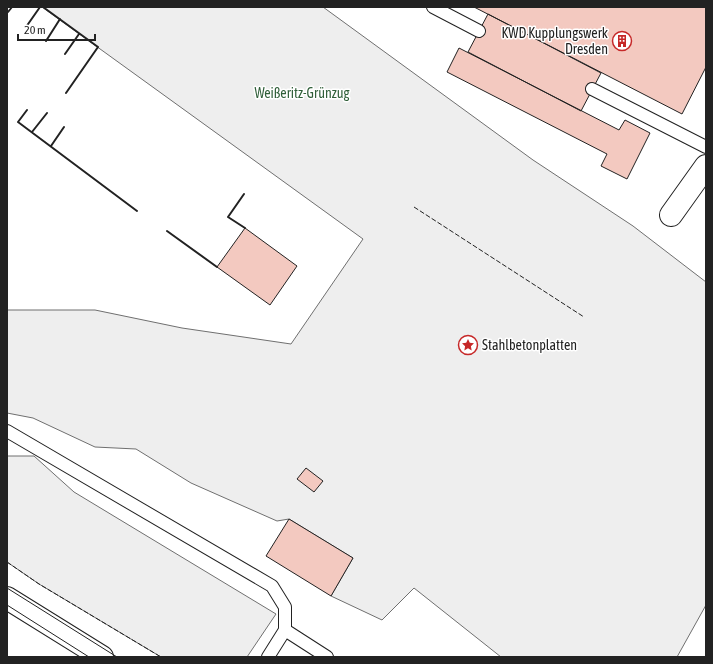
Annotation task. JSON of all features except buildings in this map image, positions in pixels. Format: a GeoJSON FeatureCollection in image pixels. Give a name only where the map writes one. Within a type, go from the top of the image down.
{"type":"FeatureCollection","features":[{"type":"Feature","properties":{"kind":"street"},"geometry":{"type":"LineString","coordinates":[[671,215],[706,166]]}},
{"type":"Feature","properties":{"kind":"street"},"geometry":{"type":"LineString","coordinates":[[7,598],[102,657]]}},
{"type":"Feature","properties":{"kind":"lane"},"geometry":{"type":"LineString","coordinates":[[432,7],[479,31]]}},
{"type":"Feature","properties":{"kind":"lane"},"geometry":{"type":"LineString","coordinates":[[592,89],[706,147]]}},
{"type":"Feature","properties":{"kind":"lane"},"geometry":{"type":"LineString","coordinates":[[7,431],[272,586],[285,607],[285,630],[268,657]]}},
{"type":"Feature","properties":{"kind":"lane"},"geometry":{"type":"LineString","coordinates":[[285,630],[327,657]]}},
{"type":"Feature","properties":{"kind":"green space","name":"Weißeritz-Grünzug"},"geometry":{"type":"Polygon","coordinates":[[[42,7],[323,7],[533,160],[633,226],[706,282],[706,605],[677,657],[501,657],[414,588],[382,620],[331,596],[353,558],[289,519],[277,521],[191,483],[136,449],[95,447],[33,418],[7,413],[7,310],[95,310],[182,328],[291,344],[363,239],[42,7]]]}},
{"type":"Feature","properties":{"kind":"green space"},"geometry":{"type":"Polygon","coordinates":[[[7,456],[34,456],[74,492],[276,614],[247,657],[161,657],[39,584],[7,562],[7,456]]]}},
{"type":"Feature","properties":{"kind":"tram line"},"geometry":{"type":"LineString","coordinates":[[7,588],[117,657]]}},
{"type":"Feature","properties":{"kind":"tram line"},"geometry":{"type":"LineString","coordinates":[[7,605],[89,657]]}},
{"type":"Feature","properties":{"kind":"fence"},"geometry":{"type":"LineString","coordinates":[[414,207],[584,317]]}},
{"type":"Feature","properties":{"kind":"fence"},"geometry":{"type":"LineString","coordinates":[[7,562],[39,584],[161,657]]}},
{"type":"Feature","properties":{"kind":"wall"},"geometry":{"type":"LineString","coordinates":[[8,12],[12,7]]}},
{"type":"Feature","properties":{"kind":"wall"},"geometry":{"type":"LineString","coordinates":[[26,27],[40,7]]}},
{"type":"Feature","properties":{"kind":"wall"},"geometry":{"type":"LineString","coordinates":[[43,7],[98,47],[66,93]]}},
{"type":"Feature","properties":{"kind":"wall"},"geometry":{"type":"LineString","coordinates":[[46,41],[60,19]]}},
{"type":"Feature","properties":{"kind":"wall"},"geometry":{"type":"LineString","coordinates":[[65,54],[79,34]]}},
{"type":"Feature","properties":{"kind":"wall"},"geometry":{"type":"LineString","coordinates":[[27,110],[18,122],[137,211]]}},
{"type":"Feature","properties":{"kind":"wall"},"geometry":{"type":"LineString","coordinates":[[32,132],[47,113]]}},
{"type":"Feature","properties":{"kind":"wall"},"geometry":{"type":"LineString","coordinates":[[51,146],[64,127]]}},
{"type":"Feature","properties":{"kind":"wall"},"geometry":{"type":"LineString","coordinates":[[244,194],[228,217],[245,228]]}},
{"type":"Feature","properties":{"kind":"wall"},"geometry":{"type":"LineString","coordinates":[[167,231],[217,267]]}},
{"type":"Feature","properties":{"kind":"place","name":"KWD Kupplungswerk Dresden"},"geometry":{"type":"Point","coordinates":[622,41]}},
{"type":"Feature","properties":{"kind":"place","name":"Stahlbetonplatten"},"geometry":{"type":"Point","coordinates":[468,345]}}]}
